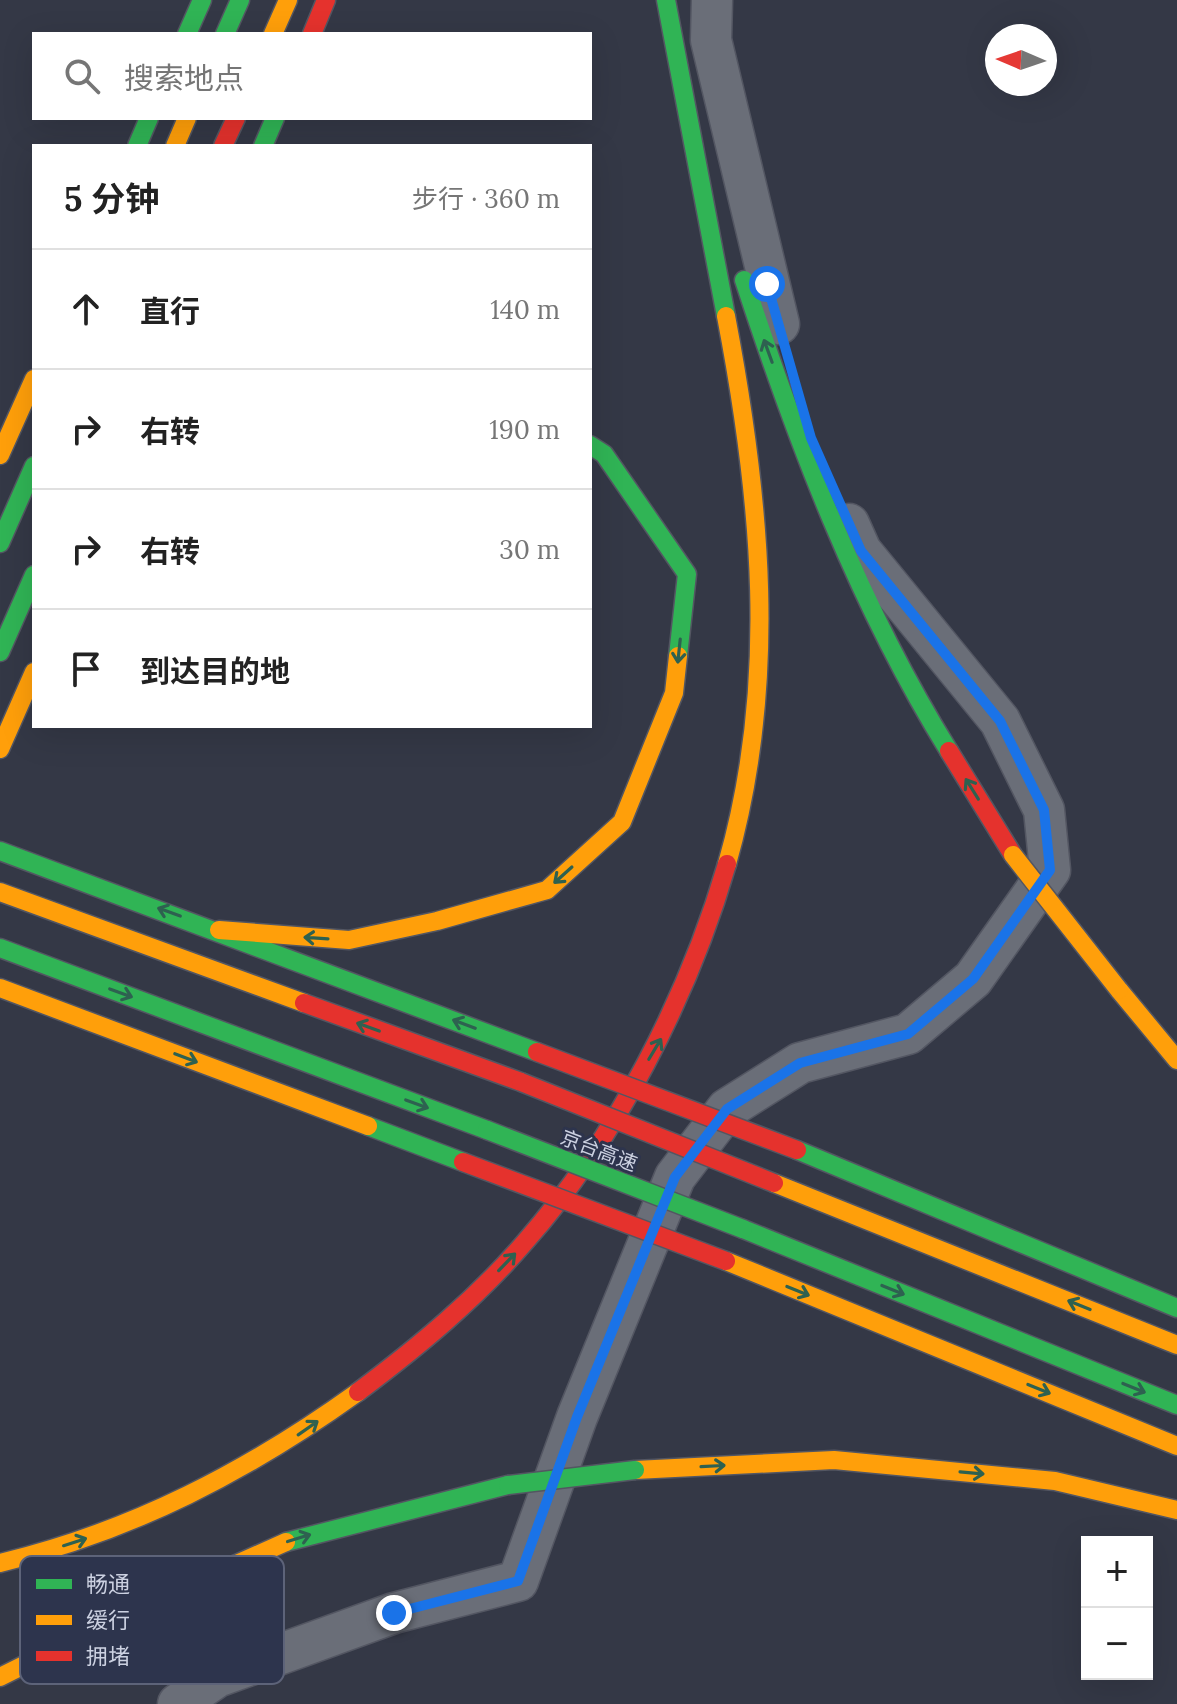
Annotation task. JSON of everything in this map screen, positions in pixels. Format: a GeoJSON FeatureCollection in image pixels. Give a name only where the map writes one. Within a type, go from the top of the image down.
{"type":"FeatureCollection","features":[{"type":"Feature","properties":{"kind":"highway"},"geometry":{"type":"LineString","coordinates":[[188,32],[202,0]]}},
{"type":"Feature","properties":{"kind":"highway"},"geometry":{"type":"LineString","coordinates":[[226,32],[240,0]]}},
{"type":"Feature","properties":{"kind":"highway"},"geometry":{"type":"LineString","coordinates":[[274,32],[288,0]]}},
{"type":"Feature","properties":{"kind":"highway"},"geometry":{"type":"LineString","coordinates":[[313,32],[326,0]]}},
{"type":"Feature","properties":{"kind":"highway"},"geometry":{"type":"LineString","coordinates":[[23,1556],[130,1523],[206,1489],[287,1443],[392,1369],[468,1303],[527,1242],[599,1142],[666,1031],[718,898],[745,800],[758,702],[762,608],[758,505],[740,387],[675,64],[666,0]]}},
{"type":"Feature","properties":{"kind":"highway"},"geometry":{"type":"LineString","coordinates":[[675,64],[767,350],[857,580],[933,726],[1013,855],[1177,1060]]}},
{"type":"Feature","properties":{"kind":"highway"},"geometry":{"type":"LineString","coordinates":[[138,144],[148,120]]}},
{"type":"Feature","properties":{"kind":"highway"},"geometry":{"type":"LineString","coordinates":[[176,144],[186,120]]}},
{"type":"Feature","properties":{"kind":"highway"},"geometry":{"type":"LineString","coordinates":[[224,144],[235,120]]}},
{"type":"Feature","properties":{"kind":"highway"},"geometry":{"type":"LineString","coordinates":[[264,144],[274,120]]}},
{"type":"Feature","properties":{"kind":"highway"},"geometry":{"type":"LineString","coordinates":[[0,455],[32,383]]}},
{"type":"Feature","properties":{"kind":"highway"},"geometry":{"type":"LineString","coordinates":[[219,930],[349,940],[437,921],[547,890],[622,822],[674,693],[687,574],[604,454],[592,446]]}},
{"type":"Feature","properties":{"kind":"highway"},"geometry":{"type":"LineString","coordinates":[[0,543],[32,471]]}},
{"type":"Feature","properties":{"kind":"highway"},"geometry":{"type":"LineString","coordinates":[[0,652],[32,580]]}},
{"type":"Feature","properties":{"kind":"highway"},"geometry":{"type":"LineString","coordinates":[[0,749],[32,677]]}},
{"type":"Feature","properties":{"kind":"highway"},"geometry":{"type":"LineString","coordinates":[[0,851],[219,930],[797,1150],[1177,1308]]}},
{"type":"Feature","properties":{"kind":"highway","name":"京台高速"},"geometry":{"type":"LineString","coordinates":[[0,892],[521,1082],[1177,1345]]}},
{"type":"Feature","properties":{"kind":"highway","name":"京台高速"},"geometry":{"type":"LineString","coordinates":[[0,948],[743,1229],[1177,1405]]}},
{"type":"Feature","properties":{"kind":"highway"},"geometry":{"type":"LineString","coordinates":[[0,988],[726,1261],[1177,1446]]}},
{"type":"Feature","properties":{"kind":"highway"},"geometry":{"type":"LineString","coordinates":[[254,1556],[292,1539],[508,1485],[635,1470],[834,1460],[1055,1481],[1177,1510]]}},
{"type":"Feature","properties":{"kind":"highway"},"geometry":{"type":"LineString","coordinates":[[0,1563],[20,1557]]}},
{"type":"Feature","properties":{"kind":"highway"},"geometry":{"type":"LineString","coordinates":[[0,1677],[20,1667]]}},
{"type":"Feature","properties":{"kind":"street"},"geometry":{"type":"LineString","coordinates":[[284,1653],[394,1613],[518,1581],[577,1417],[675,1177],[727,1109],[800,1063],[908,1034],[973,979],[1050,870],[1044,810],[1000,721],[861,551],[811,438],[767,284],[731,130],[711,40],[712,0]]}},
{"type":"Feature","properties":{"kind":"street"},"geometry":{"type":"LineString","coordinates":[[178,1704],[207,1684]]}},
{"type":"Feature","properties":{"kind":"traffic: fast"},"geometry":{"type":"LineString","coordinates":[[188,32],[202,0]]}},
{"type":"Feature","properties":{"kind":"traffic: fast"},"geometry":{"type":"LineString","coordinates":[[226,32],[240,0]]}},
{"type":"Feature","properties":{"kind":"traffic: fast"},"geometry":{"type":"LineString","coordinates":[[666,0],[726,316]]}},
{"type":"Feature","properties":{"kind":"traffic: fast"},"geometry":{"type":"LineString","coordinates":[[138,144],[148,120]]}},
{"type":"Feature","properties":{"kind":"traffic: fast"},"geometry":{"type":"LineString","coordinates":[[264,144],[274,120]]}},
{"type":"Feature","properties":{"kind":"traffic: fast"},"geometry":{"type":"LineString","coordinates":[[744,280],[808,462],[833,522],[886,639],[949,751]]}},
{"type":"Feature","properties":{"kind":"traffic: fast"},"geometry":{"type":"LineString","coordinates":[[592,446],[604,454],[687,574],[678,656]]}},
{"type":"Feature","properties":{"kind":"traffic: fast"},"geometry":{"type":"LineString","coordinates":[[0,543],[32,471]]}},
{"type":"Feature","properties":{"kind":"traffic: fast"},"geometry":{"type":"LineString","coordinates":[[0,652],[32,580]]}},
{"type":"Feature","properties":{"kind":"traffic: fast"},"geometry":{"type":"LineString","coordinates":[[0,851],[537,1052]]}},
{"type":"Feature","properties":{"kind":"traffic: fast"},"geometry":{"type":"LineString","coordinates":[[0,948],[487,1130]]}},
{"type":"Feature","properties":{"kind":"traffic: fast"},"geometry":{"type":"LineString","coordinates":[[368,1126],[463,1162]]}},
{"type":"Feature","properties":{"kind":"traffic: fast"},"geometry":{"type":"LineString","coordinates":[[487,1130],[743,1229]]}},
{"type":"Feature","properties":{"kind":"traffic: fast"},"geometry":{"type":"LineString","coordinates":[[797,1150],[1177,1308]]}},
{"type":"Feature","properties":{"kind":"traffic: fast"},"geometry":{"type":"LineString","coordinates":[[743,1229],[1177,1405]]}},
{"type":"Feature","properties":{"kind":"traffic: fast"},"geometry":{"type":"LineString","coordinates":[[508,1485],[635,1470]]}},
{"type":"Feature","properties":{"kind":"traffic: fast"},"geometry":{"type":"LineString","coordinates":[[286,1542],[508,1485]]}},
{"type":"Feature","properties":{"kind":"traffic: slow"},"geometry":{"type":"LineString","coordinates":[[274,32],[288,0]]}},
{"type":"Feature","properties":{"kind":"traffic: slow"},"geometry":{"type":"LineString","coordinates":[[176,144],[186,120]]}},
{"type":"Feature","properties":{"kind":"traffic: slow"},"geometry":{"type":"LineString","coordinates":[[726,316],[748,453],[759,590],[759,659],[754,727],[743,796],[727,864]]}},
{"type":"Feature","properties":{"kind":"traffic: slow"},"geometry":{"type":"LineString","coordinates":[[0,455],[32,383]]}},
{"type":"Feature","properties":{"kind":"traffic: slow"},"geometry":{"type":"LineString","coordinates":[[219,930],[349,940],[437,921],[547,890],[622,822],[674,693],[678,656]]}},
{"type":"Feature","properties":{"kind":"traffic: slow"},"geometry":{"type":"LineString","coordinates":[[0,749],[32,677]]}},
{"type":"Feature","properties":{"kind":"traffic: slow"},"geometry":{"type":"LineString","coordinates":[[1013,855],[1119,990]]}},
{"type":"Feature","properties":{"kind":"traffic: slow"},"geometry":{"type":"LineString","coordinates":[[0,892],[304,1003]]}},
{"type":"Feature","properties":{"kind":"traffic: slow"},"geometry":{"type":"LineString","coordinates":[[0,988],[368,1126]]}},
{"type":"Feature","properties":{"kind":"traffic: slow"},"geometry":{"type":"LineString","coordinates":[[1119,990],[1177,1060]]}},
{"type":"Feature","properties":{"kind":"traffic: slow"},"geometry":{"type":"LineString","coordinates":[[774,1183],[1177,1345]]}},
{"type":"Feature","properties":{"kind":"traffic: slow"},"geometry":{"type":"LineString","coordinates":[[726,1261],[1177,1446]]}},
{"type":"Feature","properties":{"kind":"traffic: slow"},"geometry":{"type":"LineString","coordinates":[[26,1556],[97,1534],[188,1495],[274,1448],[358,1392]]}},
{"type":"Feature","properties":{"kind":"traffic: slow"},"geometry":{"type":"LineString","coordinates":[[635,1470],[834,1460],[1055,1481],[1177,1510]]}},
{"type":"Feature","properties":{"kind":"traffic: slow"},"geometry":{"type":"LineString","coordinates":[[255,1556],[286,1542]]}},
{"type":"Feature","properties":{"kind":"traffic: slow"},"geometry":{"type":"LineString","coordinates":[[0,1563],[20,1558]]}},
{"type":"Feature","properties":{"kind":"traffic: slow"},"geometry":{"type":"LineString","coordinates":[[0,1677],[20,1667]]}},
{"type":"Feature","properties":{"kind":"traffic: jam"},"geometry":{"type":"LineString","coordinates":[[313,32],[326,0]]}},
{"type":"Feature","properties":{"kind":"traffic: jam"},"geometry":{"type":"LineString","coordinates":[[224,144],[235,120]]}},
{"type":"Feature","properties":{"kind":"traffic: jam"},"geometry":{"type":"LineString","coordinates":[[949,751],[1013,855]]}},
{"type":"Feature","properties":{"kind":"traffic: jam"},"geometry":{"type":"LineString","coordinates":[[358,1392],[424,1340],[487,1283],[558,1202],[590,1158],[646,1064],[670,1014],[692,964],[727,864]]}},
{"type":"Feature","properties":{"kind":"traffic: jam"},"geometry":{"type":"LineString","coordinates":[[304,1003],[521,1082]]}},
{"type":"Feature","properties":{"kind":"traffic: jam"},"geometry":{"type":"LineString","coordinates":[[537,1052],[797,1150]]}},
{"type":"Feature","properties":{"kind":"traffic: jam"},"geometry":{"type":"LineString","coordinates":[[521,1082],[774,1183]]}},
{"type":"Feature","properties":{"kind":"traffic: jam"},"geometry":{"type":"LineString","coordinates":[[463,1162],[726,1261]]}},
{"type":"Feature","properties":{"kind":"route"},"geometry":{"type":"LineString","coordinates":[[394,1613],[518,1581],[577,1417],[675,1177],[727,1109],[800,1063],[908,1034],[973,979],[1050,870],[1044,810],[1000,721],[861,551],[811,438],[767,284]]}}]}
